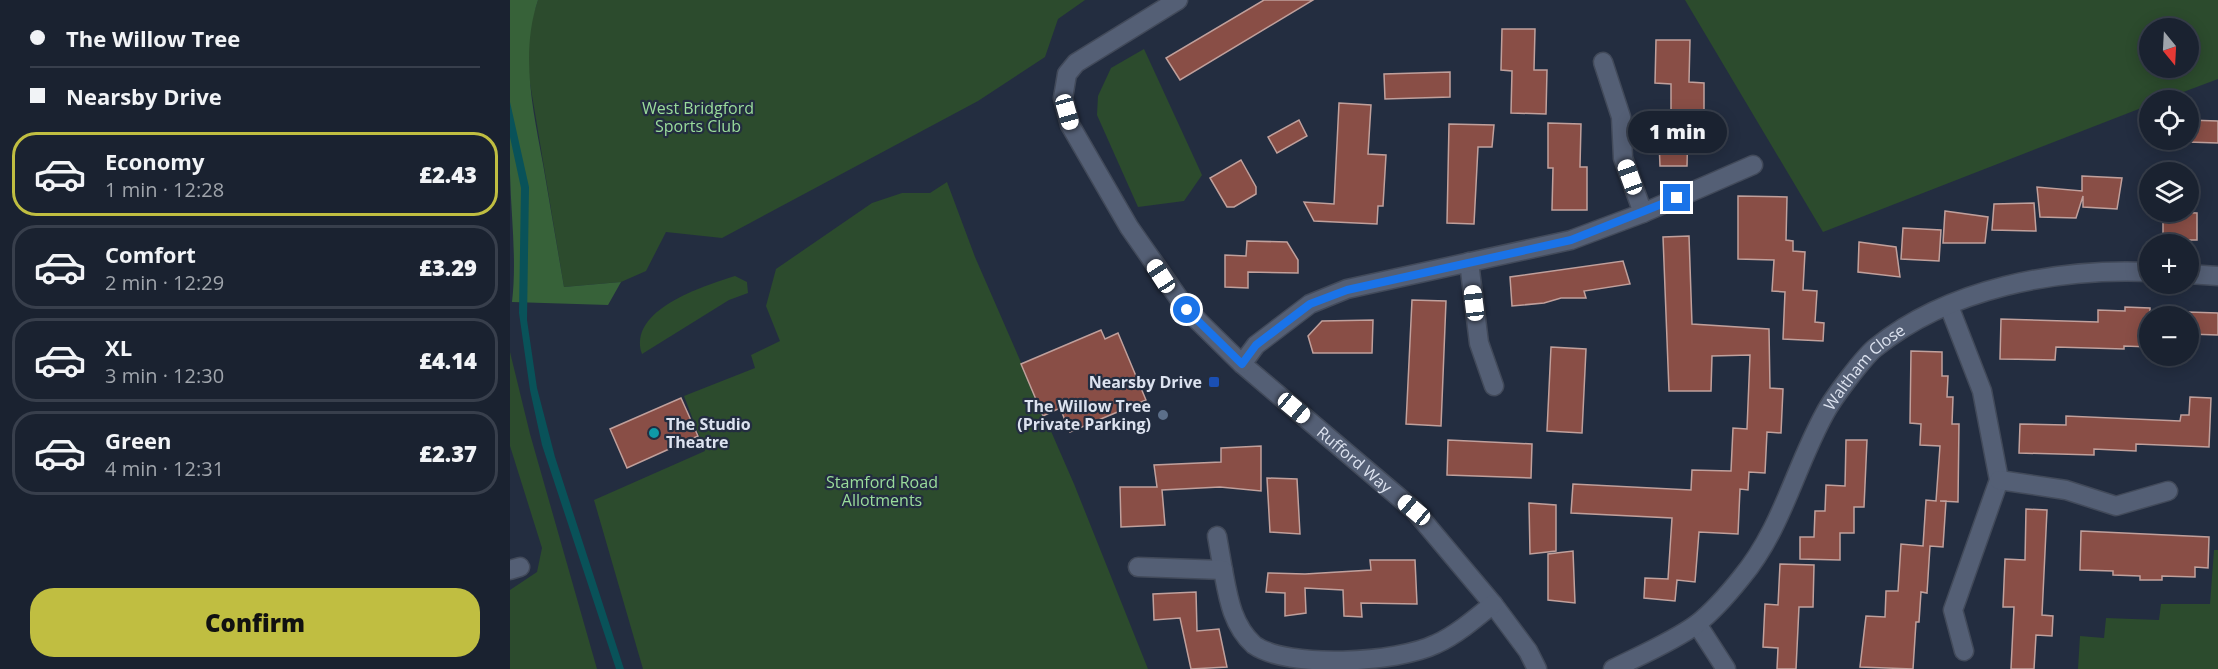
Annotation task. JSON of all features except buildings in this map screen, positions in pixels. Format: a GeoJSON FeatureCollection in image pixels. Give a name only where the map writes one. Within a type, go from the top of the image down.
{"type":"FeatureCollection","features":[{"type":"Feature","properties":{"kind":"street","name":"Rufford Way"},"geometry":{"type":"LineString","coordinates":[[1178,0],[1076,63],[1067,74],[1063,98],[1070,125],[1129,227],[1187,310],[1242,364],[1414,510],[1493,604],[1528,651],[1537,669]]}},
{"type":"Feature","properties":{"kind":"street"},"geometry":{"type":"LineString","coordinates":[[1603,63],[1621,117],[1623,158],[1643,213]]}},
{"type":"Feature","properties":{"kind":"street"},"geometry":{"type":"LineString","coordinates":[[1242,364],[1256,345],[1310,304],[1347,290],[1571,240],[1643,213],[1753,165]]}},
{"type":"Feature","properties":{"kind":"street"},"geometry":{"type":"LineString","coordinates":[[1469,262],[1481,350],[1494,386]]}},
{"type":"Feature","properties":{"kind":"street","name":"Waltham Close"},"geometry":{"type":"LineString","coordinates":[[1613,669],[1697,624],[1742,577],[1783,513],[1826,412],[1873,350],[1905,327],[1949,306],[2024,280],[2103,270],[2139,272]]}},
{"type":"Feature","properties":{"kind":"street"},"geometry":{"type":"LineString","coordinates":[[2199,275],[2218,276]]}},
{"type":"Feature","properties":{"kind":"street"},"geometry":{"type":"LineString","coordinates":[[1949,306],[1982,391],[1999,480],[1953,610],[1964,651]]}},
{"type":"Feature","properties":{"kind":"street"},"geometry":{"type":"LineString","coordinates":[[1999,480],[2066,490],[2116,506],[2168,491]]}},
{"type":"Feature","properties":{"kind":"street"},"geometry":{"type":"LineString","coordinates":[[1217,536],[1229,602],[1238,626],[1254,646],[1276,658],[1312,666],[1387,660],[1436,644],[1493,604]]}},
{"type":"Feature","properties":{"kind":"street"},"geometry":{"type":"LineString","coordinates":[[1138,567],[1223,570]]}},
{"type":"Feature","properties":{"kind":"street"},"geometry":{"type":"LineString","coordinates":[[1697,624],[1726,669]]}},
{"type":"Feature","properties":{"kind":"green space","name":"West Bridgford Sports Club"},"geometry":{"type":"Polygon","coordinates":[[[538,0],[1085,0],[1058,19],[1045,57],[978,101],[722,238],[666,232],[646,271],[621,282],[564,287],[527,65],[530,24],[538,0]]]}},
{"type":"Feature","properties":{"kind":"green space"},"geometry":{"type":"Polygon","coordinates":[[[1685,0],[2218,0],[2218,79],[2189,90],[2139,90],[2139,109],[1823,232],[1685,0]]]}},
{"type":"Feature","properties":{"kind":"green space"},"geometry":{"type":"Polygon","coordinates":[[[1144,49],[1202,175],[1184,201],[1138,207],[1097,115],[1098,96],[1111,68],[1144,49]]]}},
{"type":"Feature","properties":{"kind":"green space","name":"Stamford Road Allotments"},"geometry":{"type":"Polygon","coordinates":[[[947,182],[975,257],[1074,484],[1148,669],[643,669],[594,500],[705,451],[684,396],[755,368],[751,355],[780,341],[766,306],[776,269],[872,203],[902,193],[930,193],[947,182]]]}},
{"type":"Feature","properties":{"kind":"green space"},"geometry":{"type":"Polygon","coordinates":[[[735,276],[747,282],[748,293],[729,300],[642,354],[640,338],[646,325],[656,313],[688,293],[735,276]]]}},
{"type":"Feature","properties":{"kind":"green space"},"geometry":{"type":"Polygon","coordinates":[[[510,352],[530,434],[597,669],[510,669],[510,590],[537,572],[542,548],[510,446],[510,352]]]}},
{"type":"Feature","properties":{"kind":"green space"},"geometry":{"type":"Polygon","coordinates":[[[2214,550],[2218,550],[2218,669],[2078,669],[2080,636],[2104,638],[2106,618],[2159,620],[2161,604],[2210,604],[2214,550]]]}},
{"type":"Feature","properties":{"kind":"shaded area"},"geometry":{"type":"Polygon","coordinates":[[[510,0],[538,0],[530,41],[530,82],[564,287],[621,282],[608,305],[512,302],[514,270],[510,174],[510,0]]]}},
{"type":"Feature","properties":{"kind":"shaded area"},"geometry":{"type":"Polygon","coordinates":[[[510,102],[529,187],[527,320],[537,388],[555,457],[624,669],[616,669],[542,445],[530,390],[519,313],[521,188],[510,137],[510,102]]]}},
{"type":"Feature","properties":{"kind":"place","name":"Nearsby Drive"},"geometry":{"type":"Point","coordinates":[1214,382]}},
{"type":"Feature","properties":{"kind":"place","name":"The Willow Tree (Private Parking)"},"geometry":{"type":"Point","coordinates":[1163,415]}},
{"type":"Feature","properties":{"kind":"place","name":"The Studio Theatre"},"geometry":{"type":"Point","coordinates":[654,433]}},
{"type":"Feature","properties":{"kind":"route"},"geometry":{"type":"LineString","coordinates":[[1187,310],[1242,364],[1256,345],[1310,304],[1347,290],[1571,240],[1677,198]]}}]}
